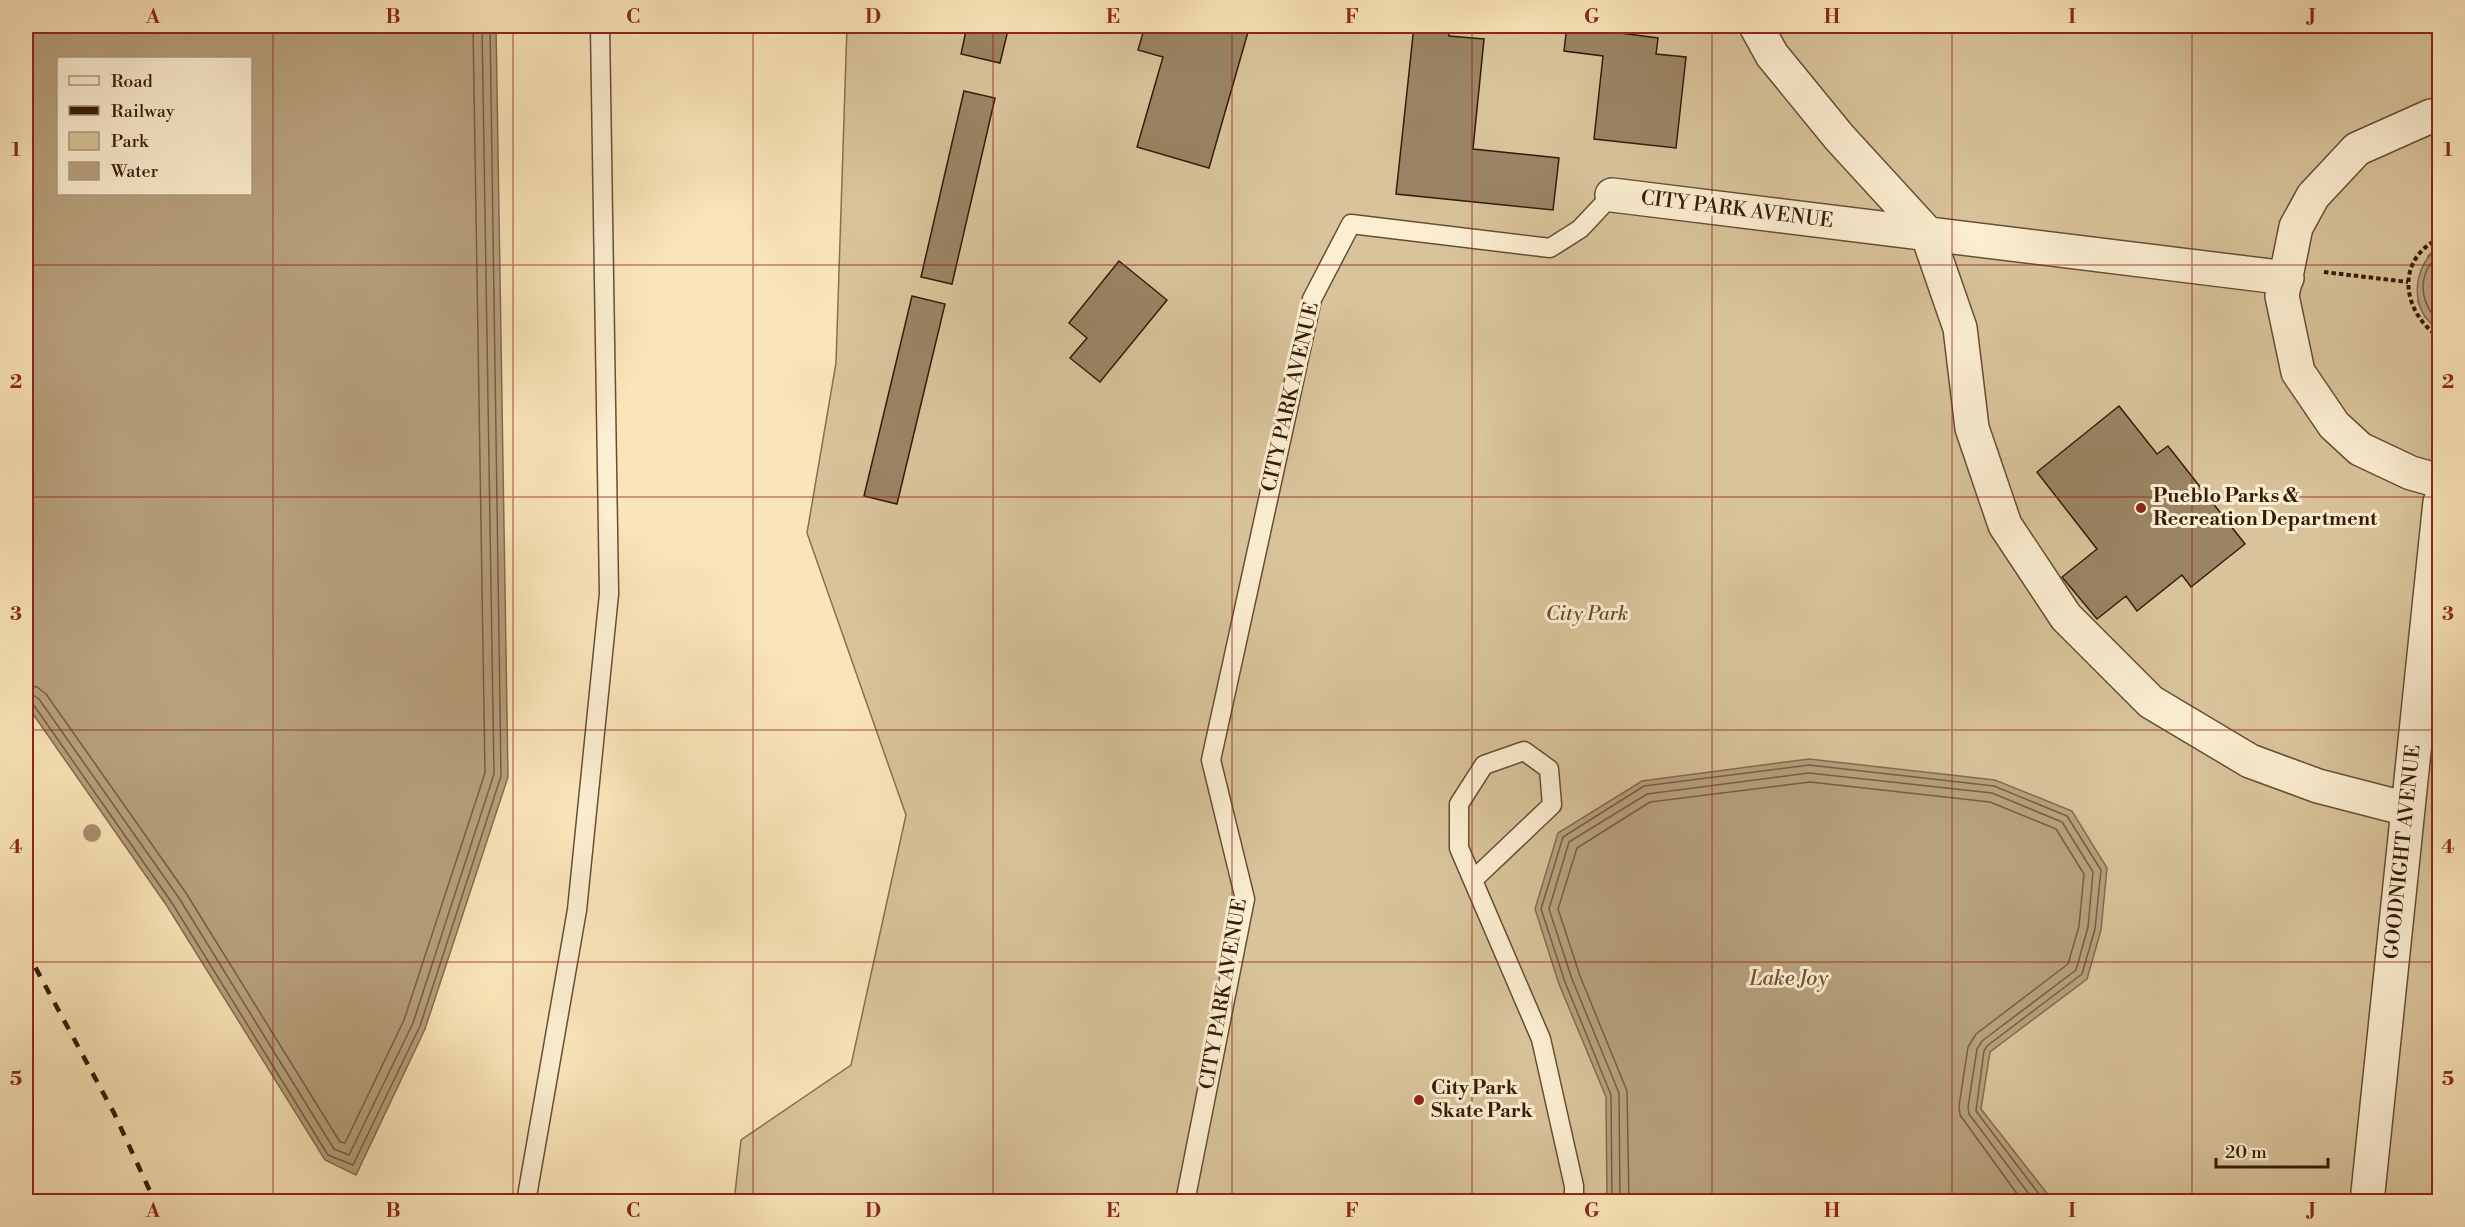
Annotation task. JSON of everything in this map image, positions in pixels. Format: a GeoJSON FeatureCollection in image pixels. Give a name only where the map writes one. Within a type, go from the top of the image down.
{"type":"FeatureCollection","features":[{"type":"Feature","properties":{"kind":"street"},"geometry":{"type":"LineString","coordinates":[[1756,26],[1772,55],[1839,137],[1927,233],[1960,328],[1972,428],[2005,525],[2066,617],[2151,702],[2250,761],[2318,786],[2407,809]]}},
{"type":"Feature","properties":{"kind":"street"},"geometry":{"type":"LineString","coordinates":[[2439,116],[2431,116],[2357,149],[2313,196],[2296,227],[2282,296],[2298,372],[2334,425],[2360,449],[2411,473],[2439,481]]}},
{"type":"Feature","properties":{"kind":"street","name":"CITY PARK AVENUE"},"geometry":{"type":"LineString","coordinates":[[1611,195],[2287,278]]}},
{"type":"Feature","properties":{"kind":"street","name":"GOODNIGHT AVENUE"},"geometry":{"type":"LineString","coordinates":[[2367,1202],[2439,502]]}},
{"type":"Feature","properties":{"kind":"lane"},"geometry":{"type":"LineString","coordinates":[[526,1202],[577,910],[609,594],[600,26]]}},
{"type":"Feature","properties":{"kind":"lane","name":"CITY PARK AVENUE"},"geometry":{"type":"LineString","coordinates":[[1185,1202],[1245,899],[1211,760],[1312,299],[1351,224],[1550,248],[1580,229],[1611,195]]}},
{"type":"Feature","properties":{"kind":"lane"},"geometry":{"type":"LineString","coordinates":[[1473,880],[1552,805],[1549,769],[1524,751],[1484,765],[1459,804],[1459,848],[1540,1039],[1574,1186],[1574,1202]]}},
{"type":"Feature","properties":{"kind":"path"},"geometry":{"type":"LineString","coordinates":[[2439,238],[2422,249],[2415,257],[2408,282],[2408,292],[2423,325],[2439,338]]}},
{"type":"Feature","properties":{"kind":"path"},"geometry":{"type":"LineString","coordinates":[[2322,272],[2408,282]]}},
{"type":"Feature","properties":{"kind":"green space","name":"City Park"},"geometry":{"type":"Polygon","coordinates":[[[847,26],[2439,26],[2439,246],[2428,256],[2418,302],[2425,317],[2440,330],[2439,1201],[734,1202],[741,1140],[851,1065],[906,815],[807,533],[836,363],[847,26]]]}},
{"type":"Feature","properties":{"kind":"water"},"geometry":{"type":"Polygon","coordinates":[[[26,26],[496,26],[508,777],[425,1029],[356,1175],[325,1160],[167,906],[26,704],[26,26]]]}},
{"type":"Feature","properties":{"kind":"water"},"geometry":{"type":"Polygon","coordinates":[[[2439,246],[2439,330],[2422,311],[2417,288],[2423,266],[2439,246]]]}},
{"type":"Feature","properties":{"kind":"water","name":"Lake Joy"},"geometry":{"type":"Polygon","coordinates":[[[1809,759],[1995,780],[2072,811],[2107,868],[2101,930],[2087,979],[1990,1052],[1981,1109],[2053,1201],[1607,1201],[1606,1097],[1559,984],[1535,909],[1558,833],[1642,781],[1809,759]]]}},
{"type":"Feature","properties":{"kind":"building"},"geometry":{"type":"Polygon","coordinates":[[[967,26],[1009,26],[1000,63],[961,54],[967,26]]]}},
{"type":"Feature","properties":{"kind":"building"},"geometry":{"type":"Polygon","coordinates":[[[1145,26],[1226,26],[1248,32],[1209,168],[1137,147],[1163,57],[1138,50],[1145,26]]]}},
{"type":"Feature","properties":{"kind":"building"},"geometry":{"type":"Polygon","coordinates":[[[1414,26],[1450,26],[1449,36],[1484,39],[1473,149],[1559,158],[1553,210],[1396,194],[1414,26]]]}},
{"type":"Feature","properties":{"kind":"building"},"geometry":{"type":"Polygon","coordinates":[[[1567,26],[1613,26],[1613,32],[1658,38],[1656,54],[1686,57],[1676,148],[1594,139],[1603,56],[1564,51],[1567,26]]]}},
{"type":"Feature","properties":{"kind":"building"},"geometry":{"type":"Polygon","coordinates":[[[964,91],[995,98],[952,284],[921,277],[964,91]]]}},
{"type":"Feature","properties":{"kind":"building"},"geometry":{"type":"Polygon","coordinates":[[[1119,261],[1167,300],[1100,382],[1070,358],[1087,338],[1069,323],[1119,261]]]}},
{"type":"Feature","properties":{"kind":"building"},"geometry":{"type":"Polygon","coordinates":[[[912,296],[945,304],[897,504],[864,496],[912,296]]]}},
{"type":"Feature","properties":{"kind":"building","name":"Pueblo Parks & Recreation Department"},"geometry":{"type":"Polygon","coordinates":[[[2119,406],[2157,454],[2168,446],[2245,544],[2191,587],[2182,575],[2137,611],[2126,596],[2097,619],[2062,577],[2097,549],[2037,472],[2119,406]]]}},
{"type":"Feature","properties":{"kind":"railway"},"geometry":{"type":"LineString","coordinates":[[26,950],[114,1113],[155,1202]]}},
{"type":"Feature","properties":{"kind":"place","name":"Pueblo Parks & Recreation Department"},"geometry":{"type":"Point","coordinates":[2141,508]}},
{"type":"Feature","properties":{"kind":"place","name":"City Park Skate Park"},"geometry":{"type":"Point","coordinates":[1419,1100]}}]}
